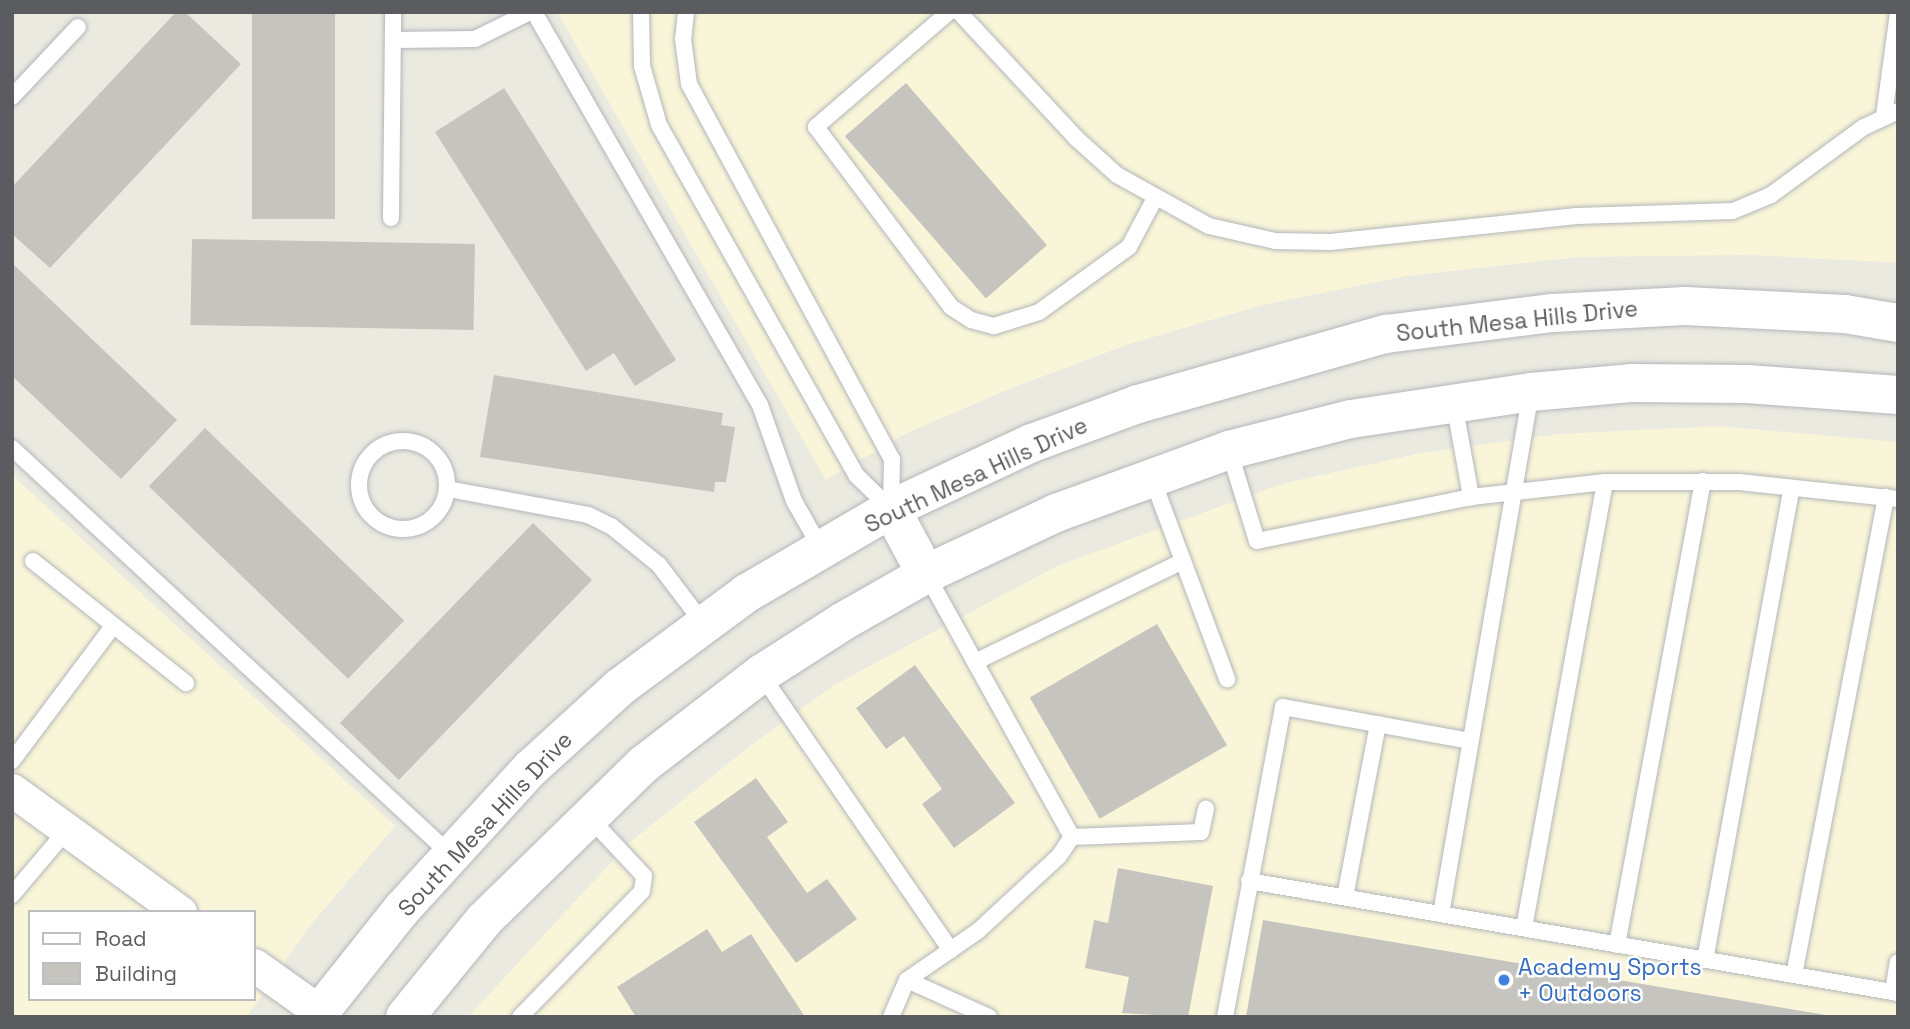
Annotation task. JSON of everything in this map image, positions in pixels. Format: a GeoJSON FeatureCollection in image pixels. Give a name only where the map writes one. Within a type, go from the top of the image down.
{"type":"FeatureCollection","features":[{"type":"Feature","properties":{"kind":"street","name":"South Mesa Hills Drive"},"geometry":{"type":"LineString","coordinates":[[321,1015],[452,856],[530,769],[620,687],[703,624],[891,509],[1032,443],[1138,404],[1386,334],[1553,313],[1685,306],[1845,314],[1898,323]]}},
{"type":"Feature","properties":{"kind":"street"},"geometry":{"type":"LineString","coordinates":[[405,1017],[484,920],[588,815],[644,764],[761,674],[926,574],[1056,513],[1150,475],[1229,450],[1351,419],[1531,392],[1631,383],[1747,384],[1898,395]]}},
{"type":"Feature","properties":{"kind":"street"},"geometry":{"type":"LineString","coordinates":[[891,509],[926,574]]}},
{"type":"Feature","properties":{"kind":"street"},"geometry":{"type":"LineString","coordinates":[[12,790],[177,910]]}},
{"type":"Feature","properties":{"kind":"street"},"geometry":{"type":"LineString","coordinates":[[256,966],[321,1015]]}},
{"type":"Feature","properties":{"kind":"lane"},"geometry":{"type":"LineString","coordinates":[[391,218],[393,12]]}},
{"type":"Feature","properties":{"kind":"lane"},"geometry":{"type":"LineString","coordinates":[[393,40],[475,39],[532,12],[760,405],[794,501],[822,550]]}},
{"type":"Feature","properties":{"kind":"lane"},"geometry":{"type":"LineString","coordinates":[[641,12],[642,66],[659,125],[857,476],[891,509]]}},
{"type":"Feature","properties":{"kind":"lane"},"geometry":{"type":"LineString","coordinates":[[686,12],[683,39],[689,84],[892,459],[891,509]]}},
{"type":"Feature","properties":{"kind":"lane"},"geometry":{"type":"LineString","coordinates":[[949,12],[816,127],[951,307],[971,320],[994,326],[1039,312],[1129,247],[1154,200]]}},
{"type":"Feature","properties":{"kind":"lane"},"geometry":{"type":"LineString","coordinates":[[959,12],[1076,138],[1116,175],[1154,200],[1241,235],[1303,243],[1577,216],[1733,211],[1786,186],[1891,114],[1898,13]]}},
{"type":"Feature","properties":{"kind":"lane"},"geometry":{"type":"LineString","coordinates":[[12,97],[78,27]]}},
{"type":"Feature","properties":{"kind":"lane"},"geometry":{"type":"LineString","coordinates":[[1441,914],[1531,392]]}},
{"type":"Feature","properties":{"kind":"lane"},"geometry":{"type":"LineString","coordinates":[[1454,403],[1471,497]]}},
{"type":"Feature","properties":{"kind":"lane"},"geometry":{"type":"LineString","coordinates":[[407,441],[433,452],[447,475],[448,489],[435,517],[422,526],[392,528],[367,511],[359,482],[362,468],[375,452],[407,441]]}},
{"type":"Feature","properties":{"kind":"lane"},"geometry":{"type":"LineString","coordinates":[[12,448],[452,856]]}},
{"type":"Feature","properties":{"kind":"lane"},"geometry":{"type":"LineString","coordinates":[[1229,450],[1257,541],[1471,497],[1513,490],[1605,482],[1703,481],[1892,498],[1794,975]]}},
{"type":"Feature","properties":{"kind":"lane"},"geometry":{"type":"LineString","coordinates":[[1150,475],[1227,680]]}},
{"type":"Feature","properties":{"kind":"lane"},"geometry":{"type":"LineString","coordinates":[[1617,944],[1703,481]]}},
{"type":"Feature","properties":{"kind":"lane"},"geometry":{"type":"LineString","coordinates":[[1524,928],[1605,482]]}},
{"type":"Feature","properties":{"kind":"lane"},"geometry":{"type":"LineString","coordinates":[[1704,960],[1791,488]]}},
{"type":"Feature","properties":{"kind":"lane"},"geometry":{"type":"LineString","coordinates":[[448,489],[588,515],[611,526],[659,565],[703,624]]}},
{"type":"Feature","properties":{"kind":"lane"},"geometry":{"type":"LineString","coordinates":[[33,561],[186,683]]}},
{"type":"Feature","properties":{"kind":"lane"},"geometry":{"type":"LineString","coordinates":[[975,662],[1183,561]]}},
{"type":"Feature","properties":{"kind":"lane"},"geometry":{"type":"LineString","coordinates":[[926,574],[1072,837]]}},
{"type":"Feature","properties":{"kind":"lane"},"geometry":{"type":"LineString","coordinates":[[12,761],[113,626]]}},
{"type":"Feature","properties":{"kind":"lane"},"geometry":{"type":"LineString","coordinates":[[761,674],[951,950]]}},
{"type":"Feature","properties":{"kind":"lane"},"geometry":{"type":"LineString","coordinates":[[1225,1017],[1283,707],[1470,740]]}},
{"type":"Feature","properties":{"kind":"lane"},"geometry":{"type":"LineString","coordinates":[[1345,897],[1378,724]]}},
{"type":"Feature","properties":{"kind":"lane"},"geometry":{"type":"LineString","coordinates":[[1072,837],[1201,832],[1206,809]]}},
{"type":"Feature","properties":{"kind":"lane"},"geometry":{"type":"LineString","coordinates":[[520,1017],[642,891],[644,876],[588,815]]}},
{"type":"Feature","properties":{"kind":"lane"},"geometry":{"type":"LineString","coordinates":[[12,895],[67,830]]}},
{"type":"Feature","properties":{"kind":"lane"},"geometry":{"type":"LineString","coordinates":[[891,1017],[907,980],[951,950],[1059,856],[1072,837]]}},
{"type":"Feature","properties":{"kind":"lane"},"geometry":{"type":"LineString","coordinates":[[1249,881],[1895,993],[1898,962]]}},
{"type":"Feature","properties":{"kind":"lane"},"geometry":{"type":"LineString","coordinates":[[907,980],[989,1017]]}},
{"type":"Feature","properties":{"kind":"shaded area"},"geometry":{"type":"Polygon","coordinates":[[[557,12],[1898,12],[1898,263],[1751,255],[1579,257],[1407,276],[1267,304],[1132,343],[1009,389],[907,433],[826,480],[557,12]]]}},
{"type":"Feature","properties":{"kind":"shaded area"},"geometry":{"type":"Polygon","coordinates":[[[1719,426],[1898,442],[1898,1017],[468,1017],[629,843],[751,745],[834,685],[1057,566],[1285,483],[1421,453],[1558,434],[1719,426]]]}},
{"type":"Feature","properties":{"kind":"shaded area"},"geometry":{"type":"Polygon","coordinates":[[[12,475],[395,826],[308,928],[247,1017],[12,1017],[12,475]]]}},
{"type":"Feature","properties":{"kind":"building"},"geometry":{"type":"Polygon","coordinates":[[[176,12],[185,12],[241,64],[50,268],[12,234],[12,187],[176,12]]]}},
{"type":"Feature","properties":{"kind":"building"},"geometry":{"type":"Polygon","coordinates":[[[252,12],[335,12],[335,219],[252,219],[252,12]]]}},
{"type":"Feature","properties":{"kind":"building"},"geometry":{"type":"Polygon","coordinates":[[[906,83],[1047,245],[986,298],[845,136],[906,83]]]}},
{"type":"Feature","properties":{"kind":"building"},"geometry":{"type":"Polygon","coordinates":[[[504,88],[676,360],[635,386],[614,353],[586,371],[435,132],[504,88]]]}},
{"type":"Feature","properties":{"kind":"building"},"geometry":{"type":"Polygon","coordinates":[[[192,239],[475,244],[473,330],[190,325],[192,239]]]}},
{"type":"Feature","properties":{"kind":"building"},"geometry":{"type":"Polygon","coordinates":[[[12,263],[177,420],[121,479],[12,376],[12,263]]]}},
{"type":"Feature","properties":{"kind":"building"},"geometry":{"type":"Polygon","coordinates":[[[494,375],[723,413],[721,425],[735,427],[726,482],[715,482],[714,492],[480,457],[494,375]]]}},
{"type":"Feature","properties":{"kind":"building"},"geometry":{"type":"Polygon","coordinates":[[[205,428],[404,620],[348,679],[149,486],[205,428]]]}},
{"type":"Feature","properties":{"kind":"building"},"geometry":{"type":"Polygon","coordinates":[[[533,523],[592,580],[399,780],[340,723],[533,523]]]}},
{"type":"Feature","properties":{"kind":"building"},"geometry":{"type":"Polygon","coordinates":[[[1157,624],[1227,745],[1100,819],[1030,698],[1157,624]]]}},
{"type":"Feature","properties":{"kind":"building"},"geometry":{"type":"Polygon","coordinates":[[[915,665],[1015,803],[954,848],[922,804],[942,789],[904,736],[886,749],[856,708],[915,665]]]}},
{"type":"Feature","properties":{"kind":"building"},"geometry":{"type":"Polygon","coordinates":[[[756,778],[788,822],[767,837],[807,893],[827,879],[857,919],[796,963],[694,822],[756,778]]]}},
{"type":"Feature","properties":{"kind":"building"},"geometry":{"type":"Polygon","coordinates":[[[1118,868],[1213,886],[1188,1017],[1122,1013],[1129,977],[1085,968],[1094,920],[1108,923],[1118,868]]]}},
{"type":"Feature","properties":{"kind":"building"},"geometry":{"type":"Polygon","coordinates":[[[1263,920],[1826,1015],[1826,1017],[1246,1017],[1263,920]]]}},
{"type":"Feature","properties":{"kind":"building"},"geometry":{"type":"Polygon","coordinates":[[[707,929],[722,952],[751,934],[805,1017],[636,1017],[617,987],[707,929]]]}},
{"type":"Feature","properties":{"kind":"place","name":"Academy Sports + Outdoors"},"geometry":{"type":"Point","coordinates":[1504,980]}}]}
